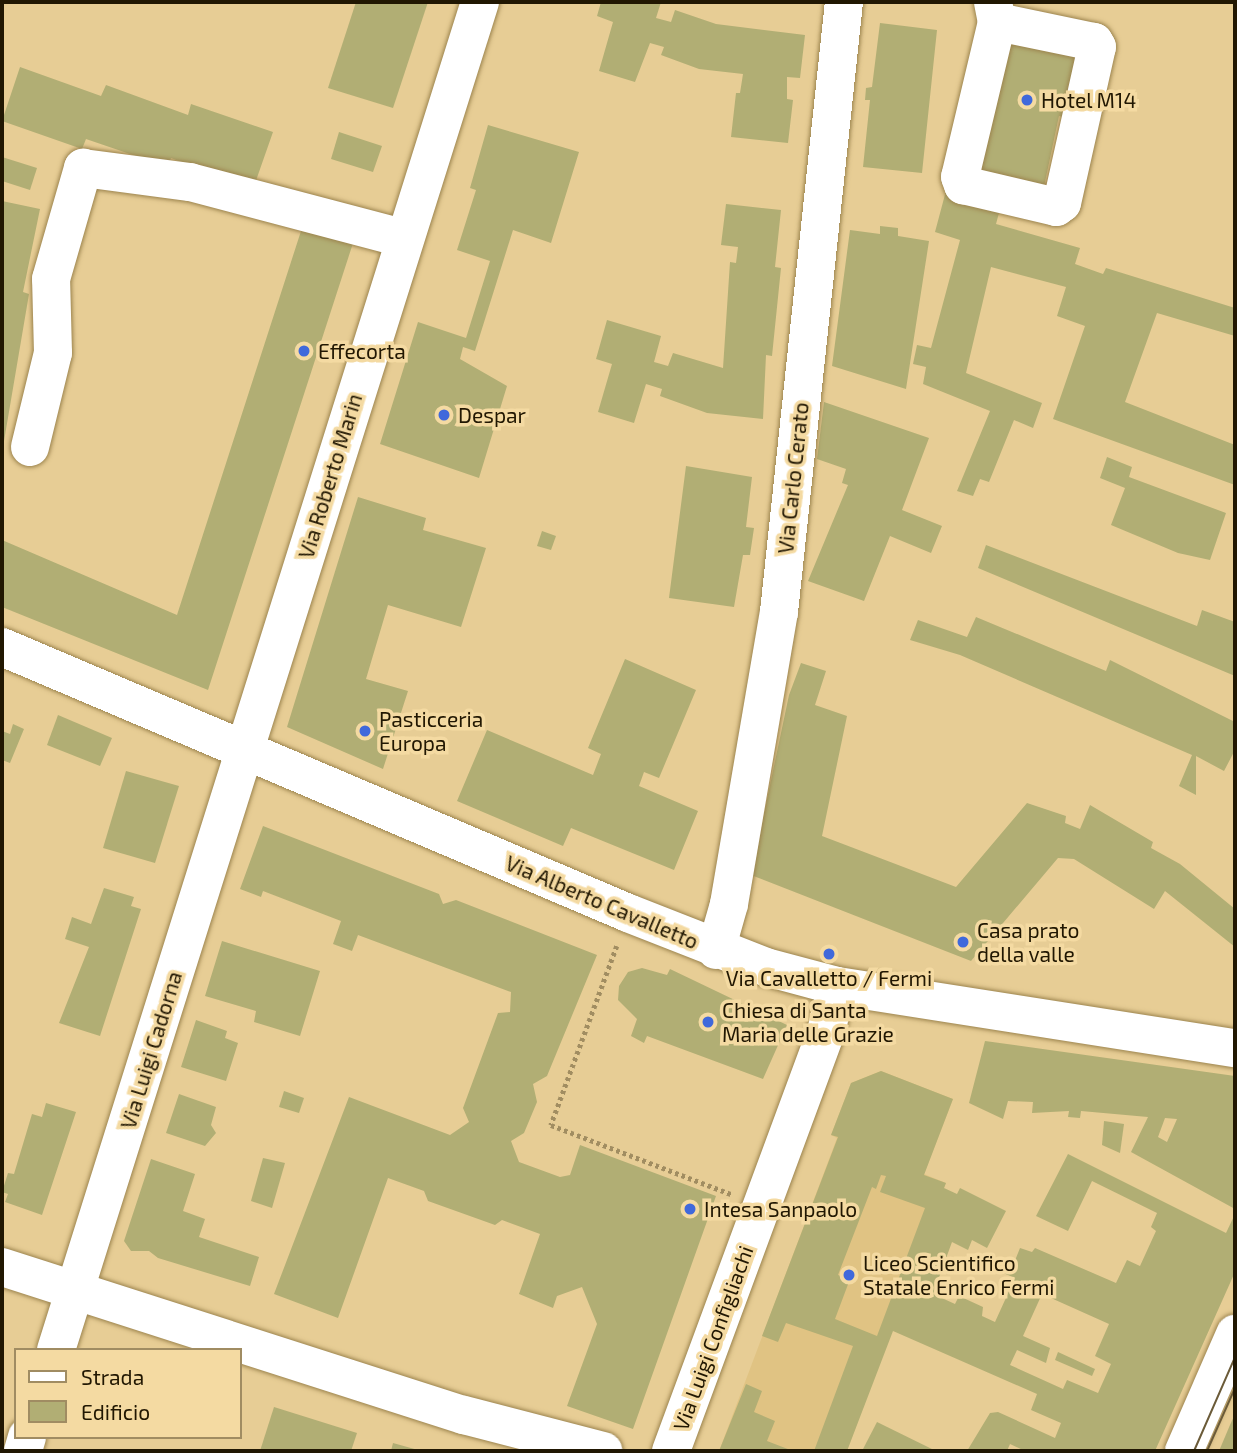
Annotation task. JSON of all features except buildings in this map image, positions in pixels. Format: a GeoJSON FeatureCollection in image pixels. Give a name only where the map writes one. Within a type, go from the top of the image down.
{"type":"FeatureCollection","features":[{"type":"Feature","properties":{"kind":"street","name":"Via Roberto Marin"},"geometry":{"type":"LineString","coordinates":[[244,750],[480,2]]}},
{"type":"Feature","properties":{"kind":"street","name":"Via Carlo Cerato"},"geometry":{"type":"LineString","coordinates":[[716,950],[729,904],[779,612],[844,2]]}},
{"type":"Feature","properties":{"kind":"street"},"geometry":{"type":"LineString","coordinates":[[995,12],[1094,42],[1097,47],[1062,203],[1056,207],[963,185],[960,177],[995,12]]}},
{"type":"Feature","properties":{"kind":"street"},"geometry":{"type":"LineString","coordinates":[[30,447],[52,353],[51,279],[83,168],[190,182],[405,239]]}},
{"type":"Feature","properties":{"kind":"street","name":"Via Alberto Cavalletto"},"geometry":{"type":"LineString","coordinates":[[2,647],[716,950],[837,986],[1235,1048]]}},
{"type":"Feature","properties":{"kind":"street","name":"Via Luigi Cadorna"},"geometry":{"type":"LineString","coordinates":[[57,1348],[244,750]]}},
{"type":"Feature","properties":{"kind":"street","name":"Via Luigi Configliachi"},"geometry":{"type":"LineString","coordinates":[[671,1451],[826,1032],[837,986]]}},
{"type":"Feature","properties":{"kind":"street"},"geometry":{"type":"LineString","coordinates":[[2,1267],[464,1415],[603,1451]]}},
{"type":"Feature","properties":{"kind":"street"},"geometry":{"type":"LineString","coordinates":[[1184,1451],[1235,1335]]}},
{"type":"Feature","properties":{"kind":"path"},"geometry":{"type":"LineString","coordinates":[[628,913],[551,1125],[761,1206]]}},
{"type":"Feature","properties":{"kind":"shaded area","name":"Liceo Scientifico Statale Enrico Fermi"},"geometry":{"type":"Polygon","coordinates":[[[881,1071],[953,1099],[924,1174],[946,1183],[847,1451],[719,1451],[837,1138],[831,1135],[851,1083],[881,1071]]]}},
{"type":"Feature","properties":{"kind":"tram line"},"geometry":{"type":"LineString","coordinates":[[1194,1451],[1235,1357]]}},
{"type":"Feature","properties":{"kind":"tram line"},"geometry":{"type":"LineString","coordinates":[[1207,1451],[1235,1388]]}},
{"type":"Feature","properties":{"kind":"place","name":"Hotel M14"},"geometry":{"type":"Point","coordinates":[1027,100]}},
{"type":"Feature","properties":{"kind":"place","name":"Effecorta"},"geometry":{"type":"Point","coordinates":[304,351]}},
{"type":"Feature","properties":{"kind":"place","name":"Despar"},"geometry":{"type":"Point","coordinates":[444,415]}},
{"type":"Feature","properties":{"kind":"place","name":"Pasticceria Europa"},"geometry":{"type":"Point","coordinates":[365,731]}},
{"type":"Feature","properties":{"kind":"place","name":"Casa prato della valle"},"geometry":{"type":"Point","coordinates":[963,942]}},
{"type":"Feature","properties":{"kind":"place","name":"Via Cavalletto / Fermi"},"geometry":{"type":"Point","coordinates":[829,954]}},
{"type":"Feature","properties":{"kind":"place","name":"Chiesa di Santa Maria delle Grazie"},"geometry":{"type":"Point","coordinates":[708,1022]}},
{"type":"Feature","properties":{"kind":"place","name":"Intesa Sanpaolo"},"geometry":{"type":"Point","coordinates":[690,1209]}},
{"type":"Feature","properties":{"kind":"place","name":"Liceo Scientifico Statale Enrico Fermi"},"geometry":{"type":"Point","coordinates":[849,1275]}}]}
